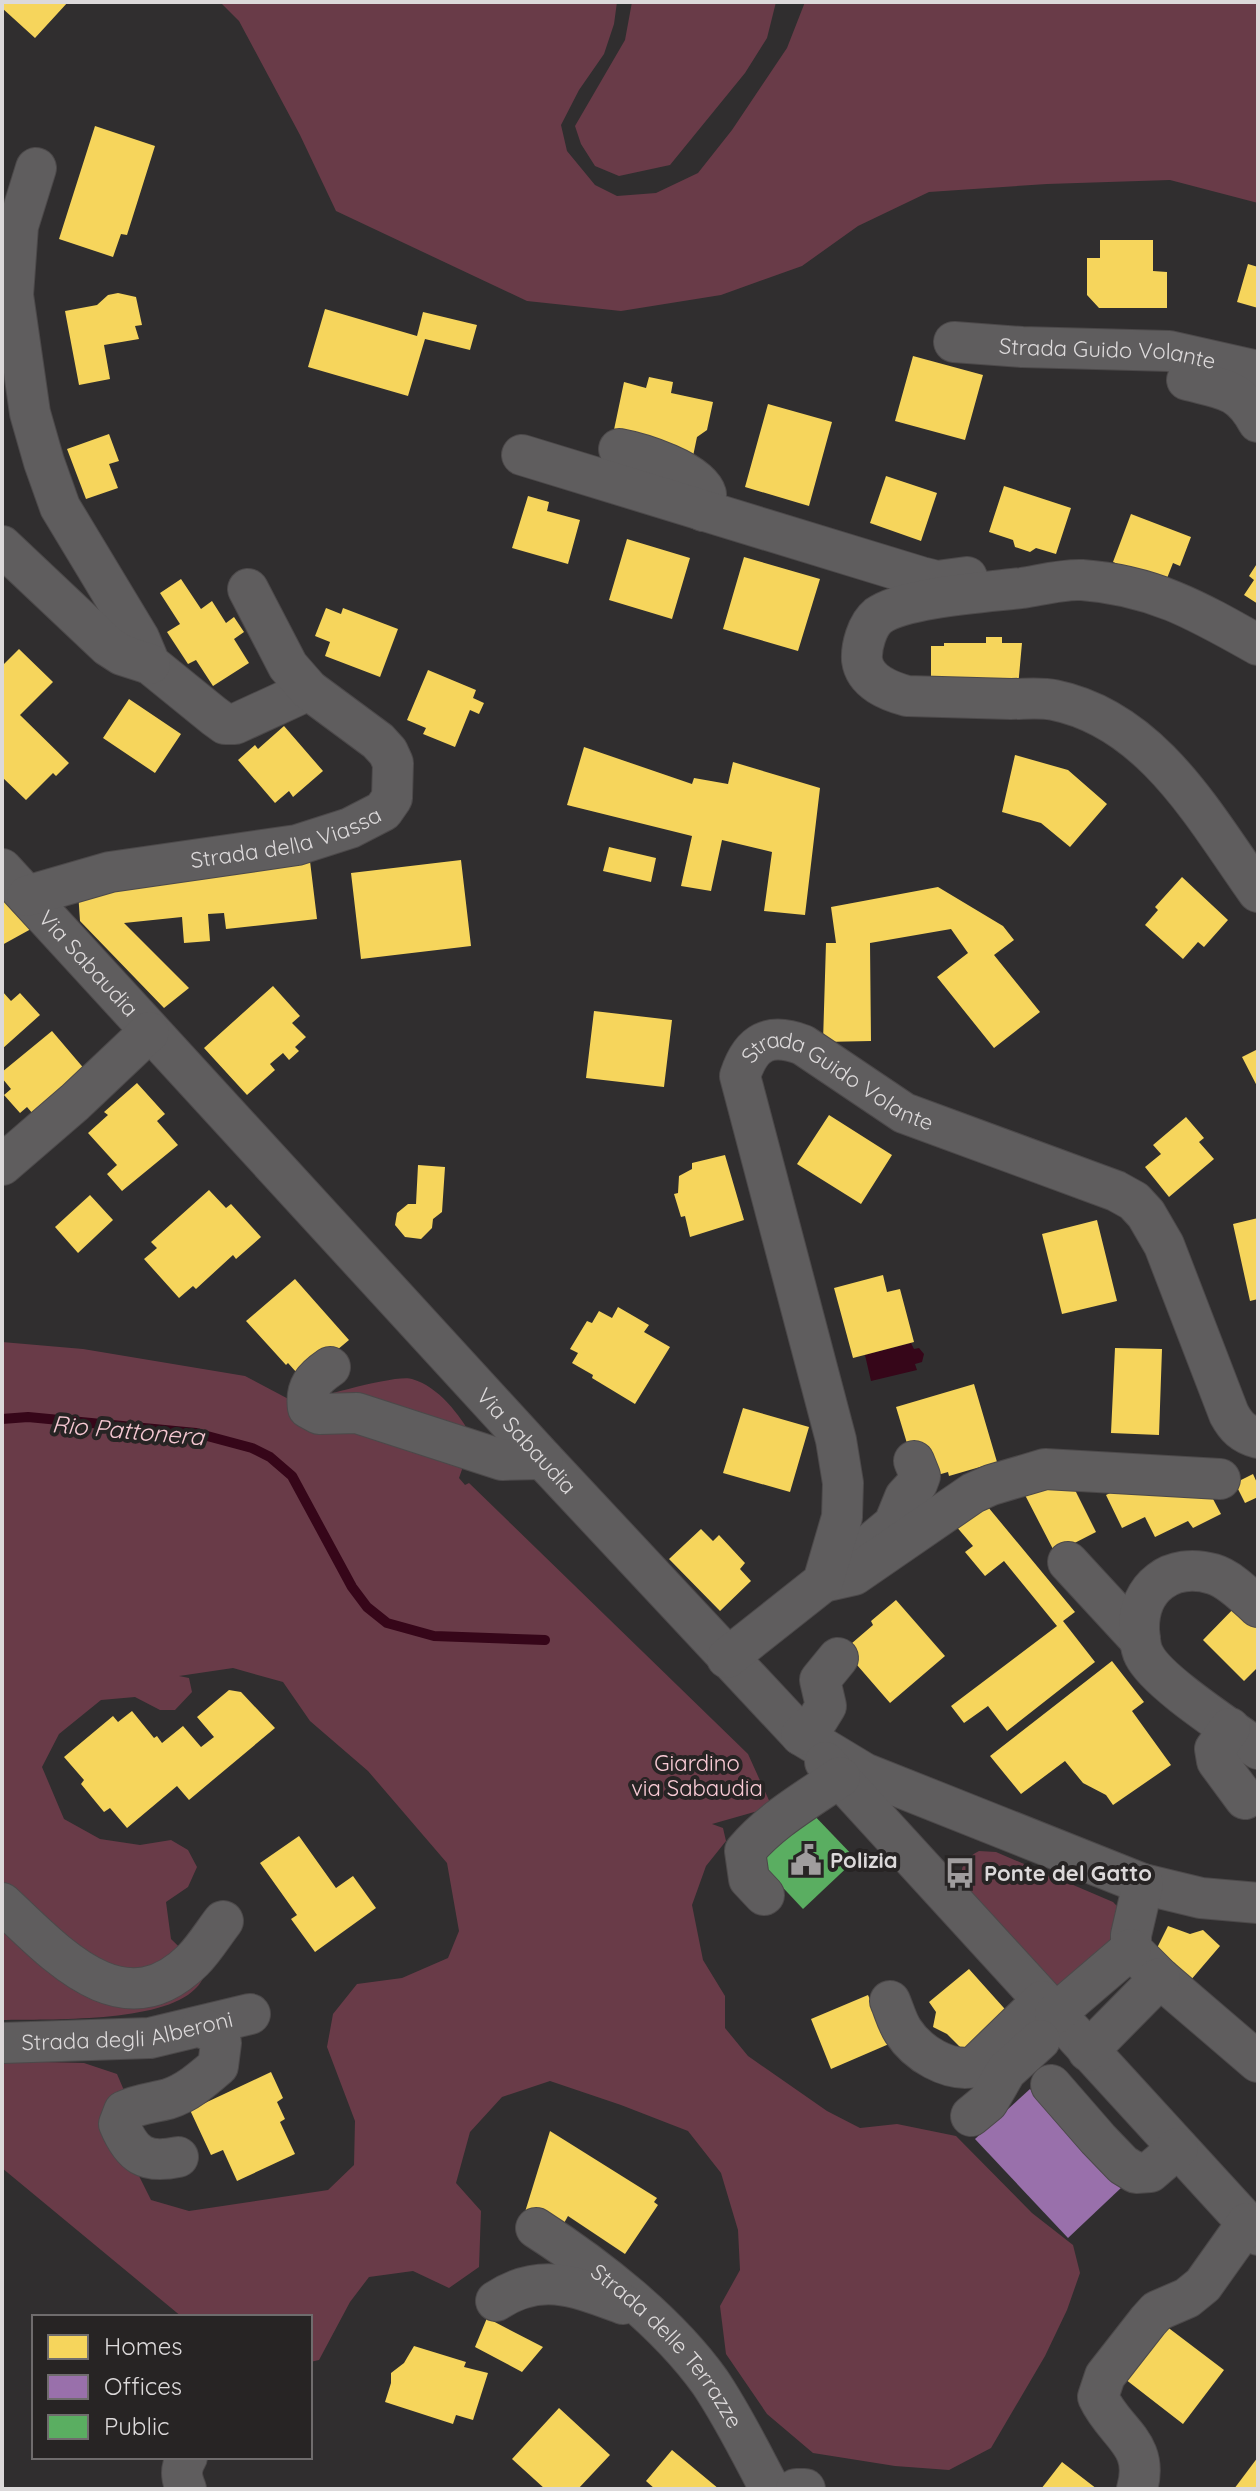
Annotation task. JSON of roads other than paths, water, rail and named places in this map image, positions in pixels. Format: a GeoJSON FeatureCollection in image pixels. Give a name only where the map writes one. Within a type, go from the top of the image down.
{"type":"FeatureCollection","features":[{"type":"Feature","properties":{"kind":"street"},"geometry":{"type":"LineString","coordinates":[[36,168],[18,226],[13,295],[30,413],[60,507],[139,638],[150,664]]}},
{"type":"Feature","properties":{"kind":"street","name":"Strada Guido Volante"},"geometry":{"type":"LineString","coordinates":[[954,342],[1169,351],[1258,371]]}},
{"type":"Feature","properties":{"kind":"street"},"geometry":{"type":"LineString","coordinates":[[1169,351],[1165,364],[1166,371],[1171,375],[1239,395],[1250,406],[1258,422]]}},
{"type":"Feature","properties":{"kind":"street"},"geometry":{"type":"LineString","coordinates":[[619,449],[648,454],[701,484],[706,494],[703,511]]}},
{"type":"Feature","properties":{"kind":"street"},"geometry":{"type":"LineString","coordinates":[[522,455],[937,581],[1043,564],[1063,573],[1066,582]]}},
{"type":"Feature","properties":{"kind":"street"},"geometry":{"type":"LineString","coordinates":[[2,546],[108,646],[122,655],[150,664],[225,724],[251,718],[299,678],[302,662],[314,664],[332,683],[388,721]]}},
{"type":"Feature","properties":{"kind":"street"},"geometry":{"type":"LineString","coordinates":[[1258,645],[1188,606],[1138,587],[1087,580],[948,598],[892,609],[876,617],[862,652],[863,667],[885,689],[907,696],[1051,699],[1085,708],[1115,724],[1133,735],[1180,785],[1258,892]]}},
{"type":"Feature","properties":{"kind":"street","name":"Strada della Viassa"},"geometry":{"type":"LineString","coordinates":[[15,883],[297,845],[350,828],[383,811],[392,798],[394,786],[393,763],[388,752],[299,678],[248,589]]}},
{"type":"Feature","properties":{"kind":"street","name":"Via Sabaudia"},"geometry":{"type":"LineString","coordinates":[[15,883],[149,1032],[801,1735],[864,1773],[1143,1884],[1201,1898],[1258,1903]]}},
{"type":"Feature","properties":{"kind":"street"},"geometry":{"type":"LineString","coordinates":[[2,1165],[149,1032]]}},
{"type":"Feature","properties":{"kind":"street","name":"Strada Guido Volante"},"geometry":{"type":"LineString","coordinates":[[823,1582],[842,1517],[843,1483],[836,1440],[740,1076],[746,1058],[754,1047],[774,1039],[803,1045],[904,1113],[1116,1191],[1134,1201],[1151,1222],[1173,1266],[1229,1414],[1246,1435],[1258,1438]]}},
{"type":"Feature","properties":{"kind":"street"},"geometry":{"type":"LineString","coordinates":[[330,1367],[313,1379],[306,1395],[308,1408],[319,1414],[357,1413],[502,1460],[543,1459]]}},
{"type":"Feature","properties":{"kind":"street"},"geometry":{"type":"LineString","coordinates":[[727,1658],[823,1582],[854,1562],[865,1547],[894,1524],[905,1497],[920,1476],[914,1461]]}},
{"type":"Feature","properties":{"kind":"street"},"geometry":{"type":"LineString","coordinates":[[823,1582],[854,1575],[973,1493],[1034,1471],[1045,1469],[1220,1479]]}},
{"type":"Feature","properties":{"kind":"street"},"geometry":{"type":"LineString","coordinates":[[1068,1562],[1140,1640]]}},
{"type":"Feature","properties":{"kind":"street"},"geometry":{"type":"LineString","coordinates":[[1244,1738],[1160,1676],[1144,1655],[1140,1640],[1142,1607],[1146,1595],[1162,1579],[1184,1572],[1213,1574],[1258,1607]]}},
{"type":"Feature","properties":{"kind":"street"},"geometry":{"type":"LineString","coordinates":[[838,1658],[820,1680],[826,1706],[818,1719],[801,1735],[1253,2229],[1203,2285],[1187,2298],[1157,2311],[1105,2376],[1098,2397],[1104,2409],[1136,2447],[1142,2471],[1137,2489]]}},
{"type":"Feature","properties":{"kind":"street"},"geometry":{"type":"LineString","coordinates":[[1244,1738],[1215,1749],[1217,1761],[1245,1799]]}},
{"type":"Feature","properties":{"kind":"street"},"geometry":{"type":"LineString","coordinates":[[764,1895],[749,1879],[745,1851],[784,1816],[840,1777]]}},
{"type":"Feature","properties":{"kind":"street"},"geometry":{"type":"LineString","coordinates":[[971,2116],[988,2102],[1006,2071],[1026,2050],[1062,2023],[1131,1949],[1131,1935],[1143,1884]]}},
{"type":"Feature","properties":{"kind":"street"},"geometry":{"type":"LineString","coordinates":[[2,1903],[90,1978],[110,1987],[132,1989],[156,1985],[183,1968],[193,1960],[223,1921]]}},
{"type":"Feature","properties":{"kind":"street"},"geometry":{"type":"LineString","coordinates":[[1131,1949],[1258,2062]]}},
{"type":"Feature","properties":{"kind":"street"},"geometry":{"type":"LineString","coordinates":[[890,2001],[903,2032],[922,2050],[945,2065],[960,2070],[974,2067],[1160,1978]]}},
{"type":"Feature","properties":{"kind":"street","name":"Strada degli Alberoni"},"geometry":{"type":"LineString","coordinates":[[2,2043],[150,2038],[250,2014]]}},
{"type":"Feature","properties":{"kind":"street"},"geometry":{"type":"LineString","coordinates":[[178,2157],[158,2161],[142,2155],[126,2141],[119,2124],[124,2111],[136,2105],[171,2098],[218,2066],[221,2043],[216,2034],[201,2027]]}},
{"type":"Feature","properties":{"kind":"street"},"geometry":{"type":"LineString","coordinates":[[1051,2085],[1123,2165],[1136,2173],[1150,2172],[1178,2148]]}},
{"type":"Feature","properties":{"kind":"street","name":"Strada delle Terrazze"},"geometry":{"type":"LineString","coordinates":[[555,2230],[658,2324],[708,2380],[770,2489]]}},
{"type":"Feature","properties":{"kind":"street"},"geometry":{"type":"LineString","coordinates":[[496,2301],[534,2283],[565,2284],[658,2324]]}},
{"type":"Feature","properties":{"kind":"street"},"geometry":{"type":"LineString","coordinates":[[186,2459],[181,2477],[186,2489]]}},
{"type":"Feature","properties":{"kind":"street"},"geometry":{"type":"LineString","coordinates":[[796,2489],[805,2489]]}},
{"type":"Feature","properties":{"kind":"waterway","name":"Rio Pattonera"},"geometry":{"type":"LineString","coordinates":[[2,1419],[28,1417],[196,1433],[252,1448],[270,1457],[292,1476],[352,1587],[367,1607],[387,1623],[434,1636],[545,1640]]}},
{"type":"Feature","properties":{"kind":"place","name":"Polizia"},"geometry":{"type":"Point","coordinates":[806,1860]}},
{"type":"Feature","properties":{"kind":"place","name":"Ponte del Gatto"},"geometry":{"type":"Point","coordinates":[960,1873]}},
{"type":"Feature","properties":{"kind":"park label","name":"Giardino via Sabaudia"},"geometry":{"type":"Point","coordinates":[697,1776]}}]}
